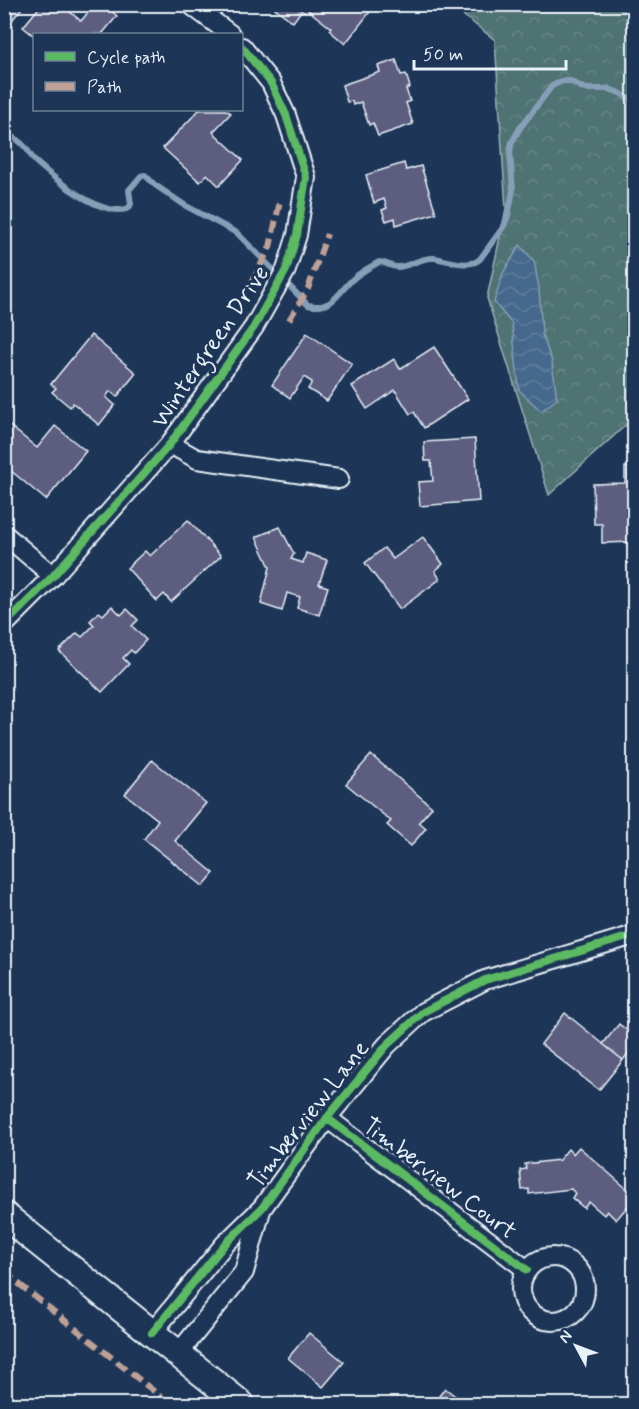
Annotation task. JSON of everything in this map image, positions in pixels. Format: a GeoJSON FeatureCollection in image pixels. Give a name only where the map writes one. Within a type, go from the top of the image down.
{"type":"FeatureCollection","features":[{"type":"Feature","properties":{"kind":"street"},"geometry":{"type":"LineString","coordinates":[[190,4],[229,33]]}},
{"type":"Feature","properties":{"kind":"street","name":"Wintergreen Drive"},"geometry":{"type":"LineString","coordinates":[[4,625],[53,576],[170,444],[254,327],[286,270],[297,235],[306,177],[286,115],[271,83],[243,48]]}},
{"type":"Feature","properties":{"kind":"street"},"geometry":{"type":"LineString","coordinates":[[170,444],[197,459],[339,479]]}},
{"type":"Feature","properties":{"kind":"street"},"geometry":{"type":"LineString","coordinates":[[4,534],[53,576]]}},
{"type":"Feature","properties":{"kind":"street","name":"Timberview Lane"},"geometry":{"type":"LineString","coordinates":[[152,1333],[224,1245],[262,1208],[327,1118],[387,1045],[423,1012],[485,980],[634,938]]}},
{"type":"Feature","properties":{"kind":"street","name":"Timberview Court"},"geometry":{"type":"LineString","coordinates":[[327,1118],[527,1270]]}},
{"type":"Feature","properties":{"kind":"street","name":"Timberview Lane"},"geometry":{"type":"LineString","coordinates":[[178,1354],[244,1272],[262,1208]]}},
{"type":"Feature","properties":{"kind":"street"},"geometry":{"type":"LineString","coordinates":[[4,1215],[241,1404]]}},
{"type":"Feature","properties":{"kind":"green space"},"geometry":{"type":"Polygon","coordinates":[[[450,5],[634,5],[634,423],[627,424],[549,495],[487,298],[506,209],[495,40],[450,5]]]}},
{"type":"Feature","properties":{"kind":"water"},"geometry":{"type":"Polygon","coordinates":[[[520,245],[534,261],[539,288],[542,334],[552,362],[557,399],[541,411],[519,390],[512,324],[494,302],[503,273],[520,245]]]}},
{"type":"Feature","properties":{"kind":"building"},"geometry":{"type":"Polygon","coordinates":[[[4,4],[25,4],[9,24],[4,21],[4,4]]]}},
{"type":"Feature","properties":{"kind":"building"},"geometry":{"type":"Polygon","coordinates":[[[42,4],[46,4],[51,9],[55,4],[70,4],[72,6],[69,11],[81,21],[95,4],[104,4],[117,16],[103,33],[33,33],[33,35],[23,27],[42,4]]]}},
{"type":"Feature","properties":{"kind":"building"},"geometry":{"type":"Polygon","coordinates":[[[278,4],[376,4],[345,44],[329,30],[331,28],[304,7],[293,22],[275,8],[278,4]]]}},
{"type":"Feature","properties":{"kind":"building"},"geometry":{"type":"Polygon","coordinates":[[[396,60],[401,75],[406,74],[410,87],[406,89],[410,101],[406,103],[413,124],[378,136],[373,123],[369,125],[361,102],[353,105],[352,101],[347,102],[342,85],[380,72],[378,66],[396,60]]]}},
{"type":"Feature","properties":{"kind":"building"},"geometry":{"type":"Polygon","coordinates":[[[198,111],[228,111],[231,113],[213,132],[243,160],[219,186],[207,174],[200,182],[163,148],[198,111]]]}},
{"type":"Feature","properties":{"kind":"building"},"geometry":{"type":"Polygon","coordinates":[[[404,163],[406,170],[421,166],[436,213],[396,225],[395,218],[386,221],[382,210],[387,208],[384,199],[374,203],[366,175],[404,163]]]}},
{"type":"Feature","properties":{"kind":"building"},"geometry":{"type":"Polygon","coordinates":[[[307,333],[352,364],[327,401],[308,389],[312,382],[304,377],[290,398],[272,385],[307,333]]]}},
{"type":"Feature","properties":{"kind":"building"},"geometry":{"type":"Polygon","coordinates":[[[91,335],[136,373],[117,397],[110,391],[106,397],[115,405],[99,425],[73,403],[70,407],[52,392],[56,388],[51,384],[91,335]]]}},
{"type":"Feature","properties":{"kind":"building"},"geometry":{"type":"Polygon","coordinates":[[[434,347],[468,399],[424,428],[414,412],[410,414],[395,390],[367,409],[352,386],[394,359],[400,369],[434,347]]]}},
{"type":"Feature","properties":{"kind":"building"},"geometry":{"type":"Polygon","coordinates":[[[10,426],[37,448],[55,426],[86,451],[46,500],[4,465],[4,432],[10,426]]]}},
{"type":"Feature","properties":{"kind":"building"},"geometry":{"type":"Polygon","coordinates":[[[475,439],[479,501],[420,506],[418,482],[433,481],[431,461],[425,461],[424,442],[475,439]]]}},
{"type":"Feature","properties":{"kind":"building"},"geometry":{"type":"Polygon","coordinates":[[[625,467],[634,467],[634,542],[602,543],[602,524],[594,524],[593,484],[625,483],[625,467]]]}},
{"type":"Feature","properties":{"kind":"building"},"geometry":{"type":"Polygon","coordinates":[[[188,520],[221,556],[171,602],[164,594],[157,601],[127,568],[145,551],[150,556],[188,520]]]}},
{"type":"Feature","properties":{"kind":"building"},"geometry":{"type":"Polygon","coordinates":[[[280,527],[294,554],[291,559],[303,563],[306,553],[327,560],[319,584],[328,587],[319,615],[297,608],[300,597],[287,593],[282,611],[261,604],[270,567],[256,537],[280,527]]]}},
{"type":"Feature","properties":{"kind":"building"},"geometry":{"type":"Polygon","coordinates":[[[423,537],[443,564],[435,571],[440,579],[400,609],[365,563],[384,548],[393,559],[423,537]]]}},
{"type":"Feature","properties":{"kind":"building"},"geometry":{"type":"Polygon","coordinates":[[[112,606],[121,615],[127,609],[138,620],[132,626],[146,640],[134,653],[131,650],[123,658],[129,664],[102,692],[59,651],[77,633],[82,637],[94,625],[90,621],[99,612],[103,615],[112,606]]]}},
{"type":"Feature","properties":{"kind":"building"},"geometry":{"type":"Polygon","coordinates":[[[371,755],[432,807],[419,822],[426,828],[411,846],[387,825],[391,821],[346,784],[371,755]]]}},
{"type":"Feature","properties":{"kind":"building"},"geometry":{"type":"Polygon","coordinates":[[[152,760],[206,803],[175,841],[214,873],[203,886],[144,839],[158,820],[125,794],[152,760]]]}},
{"type":"Feature","properties":{"kind":"building"},"geometry":{"type":"Polygon","coordinates":[[[565,1013],[623,1060],[599,1090],[541,1044],[565,1013]]]}},
{"type":"Feature","properties":{"kind":"building"},"geometry":{"type":"Polygon","coordinates":[[[619,1024],[634,1036],[634,1046],[623,1060],[603,1044],[619,1024]]]}},
{"type":"Feature","properties":{"kind":"building"},"geometry":{"type":"Polygon","coordinates":[[[579,1147],[634,1195],[634,1199],[616,1220],[607,1211],[604,1215],[589,1202],[584,1208],[572,1198],[575,1193],[571,1189],[529,1194],[529,1189],[522,1190],[520,1170],[526,1169],[525,1164],[559,1160],[568,1149],[573,1154],[579,1147]]]}},
{"type":"Feature","properties":{"kind":"building"},"geometry":{"type":"Polygon","coordinates":[[[309,1333],[344,1362],[323,1387],[288,1358],[309,1333]]]}},
{"type":"Feature","properties":{"kind":"building"},"geometry":{"type":"Polygon","coordinates":[[[445,1388],[464,1403],[433,1404],[445,1388]]]}},
{"type":"Feature","properties":{"kind":"waterway"},"geometry":{"type":"LineString","coordinates":[[4,131],[21,143],[35,161],[56,179],[80,196],[106,208],[118,210],[129,208],[131,204],[129,190],[141,176],[145,175],[155,185],[186,206],[237,233],[308,305],[316,306],[329,303],[354,278],[379,262],[397,267],[429,258],[464,264],[480,259],[504,226],[508,216],[513,190],[510,152],[512,142],[552,86],[562,81],[570,81],[585,89],[609,89],[634,102]]}},
{"type":"Feature","properties":{"kind":"marked path"},"geometry":{"type":"LineString","coordinates":[[252,282],[270,247],[280,201]]}},
{"type":"Feature","properties":{"kind":"marked path"},"geometry":{"type":"LineString","coordinates":[[289,320],[308,289],[327,234]]}},
{"type":"Feature","properties":{"kind":"marked path"},"geometry":{"type":"LineString","coordinates":[[4,1272],[170,1404]]}},
{"type":"Feature","properties":{"kind":"cycle path"},"geometry":{"type":"LineString","coordinates":[[4,625],[53,576],[170,444],[254,327],[286,270],[297,235],[306,177],[286,115],[271,83],[243,48]]}},
{"type":"Feature","properties":{"kind":"cycle path"},"geometry":{"type":"LineString","coordinates":[[152,1333],[224,1245],[262,1208],[327,1118],[387,1045],[423,1012],[485,980],[634,935]]}},
{"type":"Feature","properties":{"kind":"cycle path"},"geometry":{"type":"LineString","coordinates":[[327,1118],[527,1270]]}}]}
